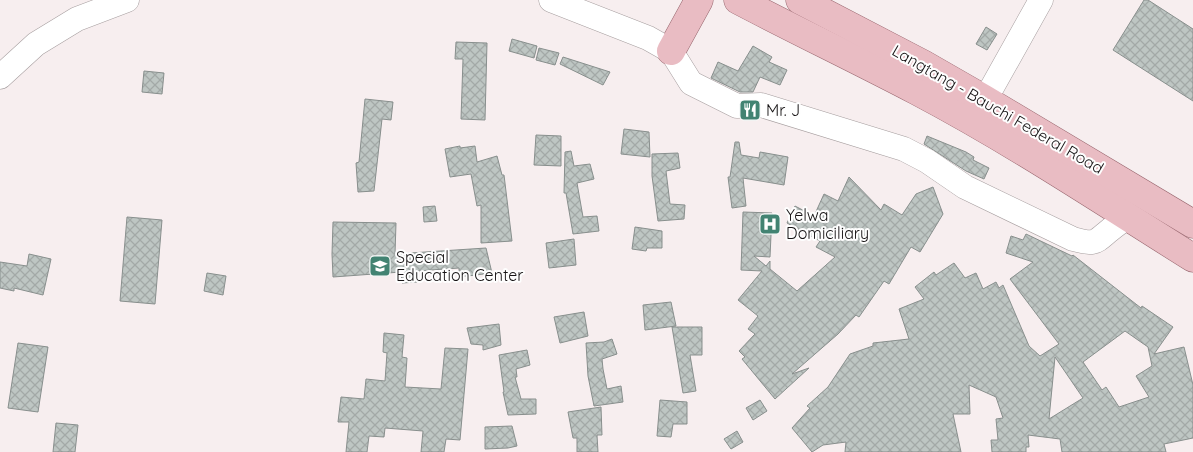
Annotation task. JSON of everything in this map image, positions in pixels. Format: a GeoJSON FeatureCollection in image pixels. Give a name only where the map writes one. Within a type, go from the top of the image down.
{"type":"FeatureCollection","features":[{"type":"Feature","properties":{"kind":"main road"},"geometry":{"type":"LineString","coordinates":[[671,51],[699,0]]}},
{"type":"Feature","properties":{"kind":"main road"},"geometry":{"type":"LineString","coordinates":[[738,0],[917,91],[979,111],[1013,145],[1193,258]]}},
{"type":"Feature","properties":{"kind":"main road","name":"Langtang - Bauchi Federal Road"},"geometry":{"type":"LineString","coordinates":[[800,0],[923,64],[979,111],[1193,224]]}},
{"type":"Feature","properties":{"kind":"street"},"geometry":{"type":"LineString","coordinates":[[0,77],[36,44],[77,19],[127,0]]}},
{"type":"Feature","properties":{"kind":"street"},"geometry":{"type":"LineString","coordinates":[[551,0],[648,38],[671,51],[691,84],[738,106],[761,105],[904,150],[927,161],[965,187],[1073,240],[1087,243],[1100,240],[1127,217]]}},
{"type":"Feature","properties":{"kind":"street"},"geometry":{"type":"LineString","coordinates":[[979,111],[1041,0]]}},
{"type":"Feature","properties":{"kind":"building"},"geometry":{"type":"Polygon","coordinates":[[[1144,0],[1148,0],[1193,29],[1193,101],[1113,50],[1144,0]]]}},
{"type":"Feature","properties":{"kind":"building"},"geometry":{"type":"Polygon","coordinates":[[[986,27],[997,34],[987,50],[976,44],[986,27]]]}},
{"type":"Feature","properties":{"kind":"building"},"geometry":{"type":"Polygon","coordinates":[[[512,39],[537,46],[534,58],[509,51],[512,39]]]}},
{"type":"Feature","properties":{"kind":"building"},"geometry":{"type":"Polygon","coordinates":[[[456,42],[487,43],[485,120],[461,119],[463,59],[455,59],[456,42]]]}},
{"type":"Feature","properties":{"kind":"building"},"geometry":{"type":"Polygon","coordinates":[[[753,46],[772,57],[769,62],[787,70],[780,85],[760,77],[753,92],[740,92],[711,78],[718,62],[738,71],[753,46]]]}},
{"type":"Feature","properties":{"kind":"building"},"geometry":{"type":"Polygon","coordinates":[[[539,48],[559,53],[555,65],[536,60],[539,48]]]}},
{"type":"Feature","properties":{"kind":"building"},"geometry":{"type":"Polygon","coordinates":[[[563,57],[610,72],[603,85],[560,64],[563,57]]]}},
{"type":"Feature","properties":{"kind":"building"},"geometry":{"type":"Polygon","coordinates":[[[144,71],[164,73],[162,94],[142,92],[144,71]]]}},
{"type":"Feature","properties":{"kind":"building"},"geometry":{"type":"Polygon","coordinates":[[[365,99],[393,102],[391,120],[382,119],[374,191],[358,192],[356,163],[359,162],[365,99]]]}},
{"type":"Feature","properties":{"kind":"building"},"geometry":{"type":"Polygon","coordinates":[[[624,129],[649,132],[650,157],[621,154],[624,129]]]}},
{"type":"Feature","properties":{"kind":"building"},"geometry":{"type":"Polygon","coordinates":[[[536,135],[561,136],[561,166],[534,165],[536,135]]]}},
{"type":"Feature","properties":{"kind":"building"},"geometry":{"type":"Polygon","coordinates":[[[927,136],[966,152],[974,157],[973,160],[989,168],[984,179],[966,171],[924,144],[927,136]]]}},
{"type":"Feature","properties":{"kind":"building"},"geometry":{"type":"Polygon","coordinates":[[[735,142],[739,142],[741,155],[759,158],[760,152],[788,157],[784,185],[743,178],[746,206],[732,208],[728,177],[730,177],[735,142]]]}},
{"type":"Feature","properties":{"kind":"building"},"geometry":{"type":"Polygon","coordinates":[[[460,146],[460,148],[475,146],[477,162],[497,156],[502,175],[504,175],[512,241],[481,243],[481,205],[477,206],[471,174],[450,177],[445,149],[460,146]]]}},
{"type":"Feature","properties":{"kind":"building"},"geometry":{"type":"Polygon","coordinates":[[[571,151],[574,166],[590,164],[594,179],[577,183],[583,217],[597,216],[599,231],[573,234],[566,193],[564,193],[565,152],[571,151]]]}},
{"type":"Feature","properties":{"kind":"building"},"geometry":{"type":"Polygon","coordinates":[[[678,153],[680,168],[666,171],[670,204],[685,205],[684,219],[658,221],[652,176],[652,154],[678,153]]]}},
{"type":"Feature","properties":{"kind":"building"},"geometry":{"type":"Polygon","coordinates":[[[849,177],[881,210],[884,204],[902,215],[916,194],[933,187],[943,214],[920,252],[911,247],[889,284],[884,281],[859,317],[856,315],[838,334],[792,374],[809,368],[775,399],[742,359],[745,357],[739,351],[755,334],[748,329],[758,316],[738,300],[762,271],[741,270],[743,212],[772,213],[770,257],[754,256],[766,266],[770,261],[770,269],[797,291],[835,257],[816,247],[820,241],[787,223],[795,206],[814,216],[824,194],[838,201],[849,177]]]}},
{"type":"Feature","properties":{"kind":"building"},"geometry":{"type":"Polygon","coordinates":[[[435,206],[437,221],[424,222],[423,207],[435,206]]]}},
{"type":"Feature","properties":{"kind":"building"},"geometry":{"type":"Polygon","coordinates":[[[127,217],[162,220],[155,304],[120,301],[127,217]]]}},
{"type":"Feature","properties":{"kind":"building"},"geometry":{"type":"Polygon","coordinates":[[[333,222],[396,223],[395,254],[486,248],[492,273],[459,277],[459,268],[417,271],[417,282],[402,283],[401,272],[333,277],[333,222]]]}},
{"type":"Feature","properties":{"kind":"building"},"geometry":{"type":"Polygon","coordinates":[[[635,227],[662,231],[662,248],[647,248],[646,251],[632,249],[635,227]]]}},
{"type":"Feature","properties":{"kind":"building"},"geometry":{"type":"Polygon","coordinates":[[[1026,234],[1073,255],[1141,308],[1142,306],[1173,327],[1154,354],[1184,347],[1193,385],[1193,438],[1164,444],[1166,452],[1062,452],[1060,439],[1028,435],[1029,447],[1026,447],[1026,452],[992,452],[991,440],[998,440],[996,419],[1003,418],[996,397],[969,385],[970,414],[953,414],[961,452],[845,452],[846,442],[823,445],[812,452],[792,428],[810,408],[807,406],[828,387],[850,354],[873,346],[873,343],[909,339],[899,309],[924,299],[915,287],[934,272],[936,275],[954,263],[965,278],[976,273],[983,289],[996,282],[999,288],[1003,285],[1029,346],[1040,356],[1059,344],[1010,279],[1033,262],[1006,253],[1011,236],[1023,240],[1026,234]],[[1125,331],[1083,362],[1102,390],[1106,387],[1119,407],[1149,397],[1136,376],[1152,366],[1148,347],[1125,331]],[[1055,357],[1049,419],[1083,398],[1055,357]]]}},
{"type":"Feature","properties":{"kind":"building"},"geometry":{"type":"Polygon","coordinates":[[[574,239],[576,265],[549,268],[546,243],[574,239]]]}},
{"type":"Feature","properties":{"kind":"building"},"geometry":{"type":"Polygon","coordinates":[[[29,254],[51,259],[43,295],[14,288],[14,291],[0,288],[0,262],[27,266],[29,254]]]}},
{"type":"Feature","properties":{"kind":"building"},"geometry":{"type":"Polygon","coordinates":[[[207,273],[226,276],[223,295],[204,291],[207,273]]]}},
{"type":"Feature","properties":{"kind":"building"},"geometry":{"type":"Polygon","coordinates":[[[671,302],[676,326],[645,330],[643,305],[671,302]]]}},
{"type":"Feature","properties":{"kind":"building"},"geometry":{"type":"Polygon","coordinates":[[[584,312],[588,336],[560,343],[554,317],[584,312]]]}},
{"type":"Feature","properties":{"kind":"building"},"geometry":{"type":"Polygon","coordinates":[[[499,324],[501,345],[483,350],[483,345],[471,344],[467,328],[499,324]]]}},
{"type":"Feature","properties":{"kind":"building"},"geometry":{"type":"Polygon","coordinates":[[[672,327],[702,327],[702,355],[690,355],[696,391],[683,393],[672,327]]]}},
{"type":"Feature","properties":{"kind":"building"},"geometry":{"type":"Polygon","coordinates":[[[384,333],[404,335],[402,357],[407,358],[405,387],[441,389],[445,348],[468,349],[460,440],[446,439],[444,452],[421,452],[423,431],[385,428],[384,437],[369,436],[367,452],[346,452],[349,422],[338,422],[341,397],[364,399],[366,379],[385,381],[387,353],[383,352],[384,333]]]}},
{"type":"Feature","properties":{"kind":"building"},"geometry":{"type":"Polygon","coordinates":[[[612,339],[617,354],[602,359],[603,369],[607,389],[621,386],[623,402],[594,406],[588,376],[586,343],[604,342],[612,339]]]}},
{"type":"Feature","properties":{"kind":"building"},"geometry":{"type":"Polygon","coordinates":[[[18,343],[48,347],[38,412],[8,408],[18,343]]]}},
{"type":"Feature","properties":{"kind":"building"},"geometry":{"type":"Polygon","coordinates":[[[527,350],[530,365],[516,369],[517,377],[515,377],[521,399],[536,399],[536,414],[508,415],[503,392],[499,355],[527,350]]]}},
{"type":"Feature","properties":{"kind":"building"},"geometry":{"type":"Polygon","coordinates":[[[660,400],[687,402],[687,424],[673,424],[671,437],[657,436],[660,400]]]}},
{"type":"Feature","properties":{"kind":"building"},"geometry":{"type":"Polygon","coordinates":[[[760,400],[767,411],[753,420],[746,408],[760,400]]]}},
{"type":"Feature","properties":{"kind":"building"},"geometry":{"type":"Polygon","coordinates":[[[601,407],[602,435],[597,435],[598,452],[577,452],[577,438],[573,438],[568,412],[601,407]]]}},
{"type":"Feature","properties":{"kind":"building"},"geometry":{"type":"Polygon","coordinates":[[[56,423],[78,425],[75,452],[53,452],[56,423]]]}},
{"type":"Feature","properties":{"kind":"building"},"geometry":{"type":"Polygon","coordinates":[[[512,426],[517,446],[485,449],[485,427],[512,426]]]}},
{"type":"Feature","properties":{"kind":"building"},"geometry":{"type":"Polygon","coordinates":[[[737,431],[743,442],[731,449],[724,439],[737,431]]]}},
{"type":"Feature","properties":{"kind":"place","name":"Mr. J"},"geometry":{"type":"Point","coordinates":[750,110]}},
{"type":"Feature","properties":{"kind":"place","name":"Yelwa Domiciliary"},"geometry":{"type":"Point","coordinates":[770,224]}},
{"type":"Feature","properties":{"kind":"place","name":"Special Education Center"},"geometry":{"type":"Point","coordinates":[380,266]}}]}
